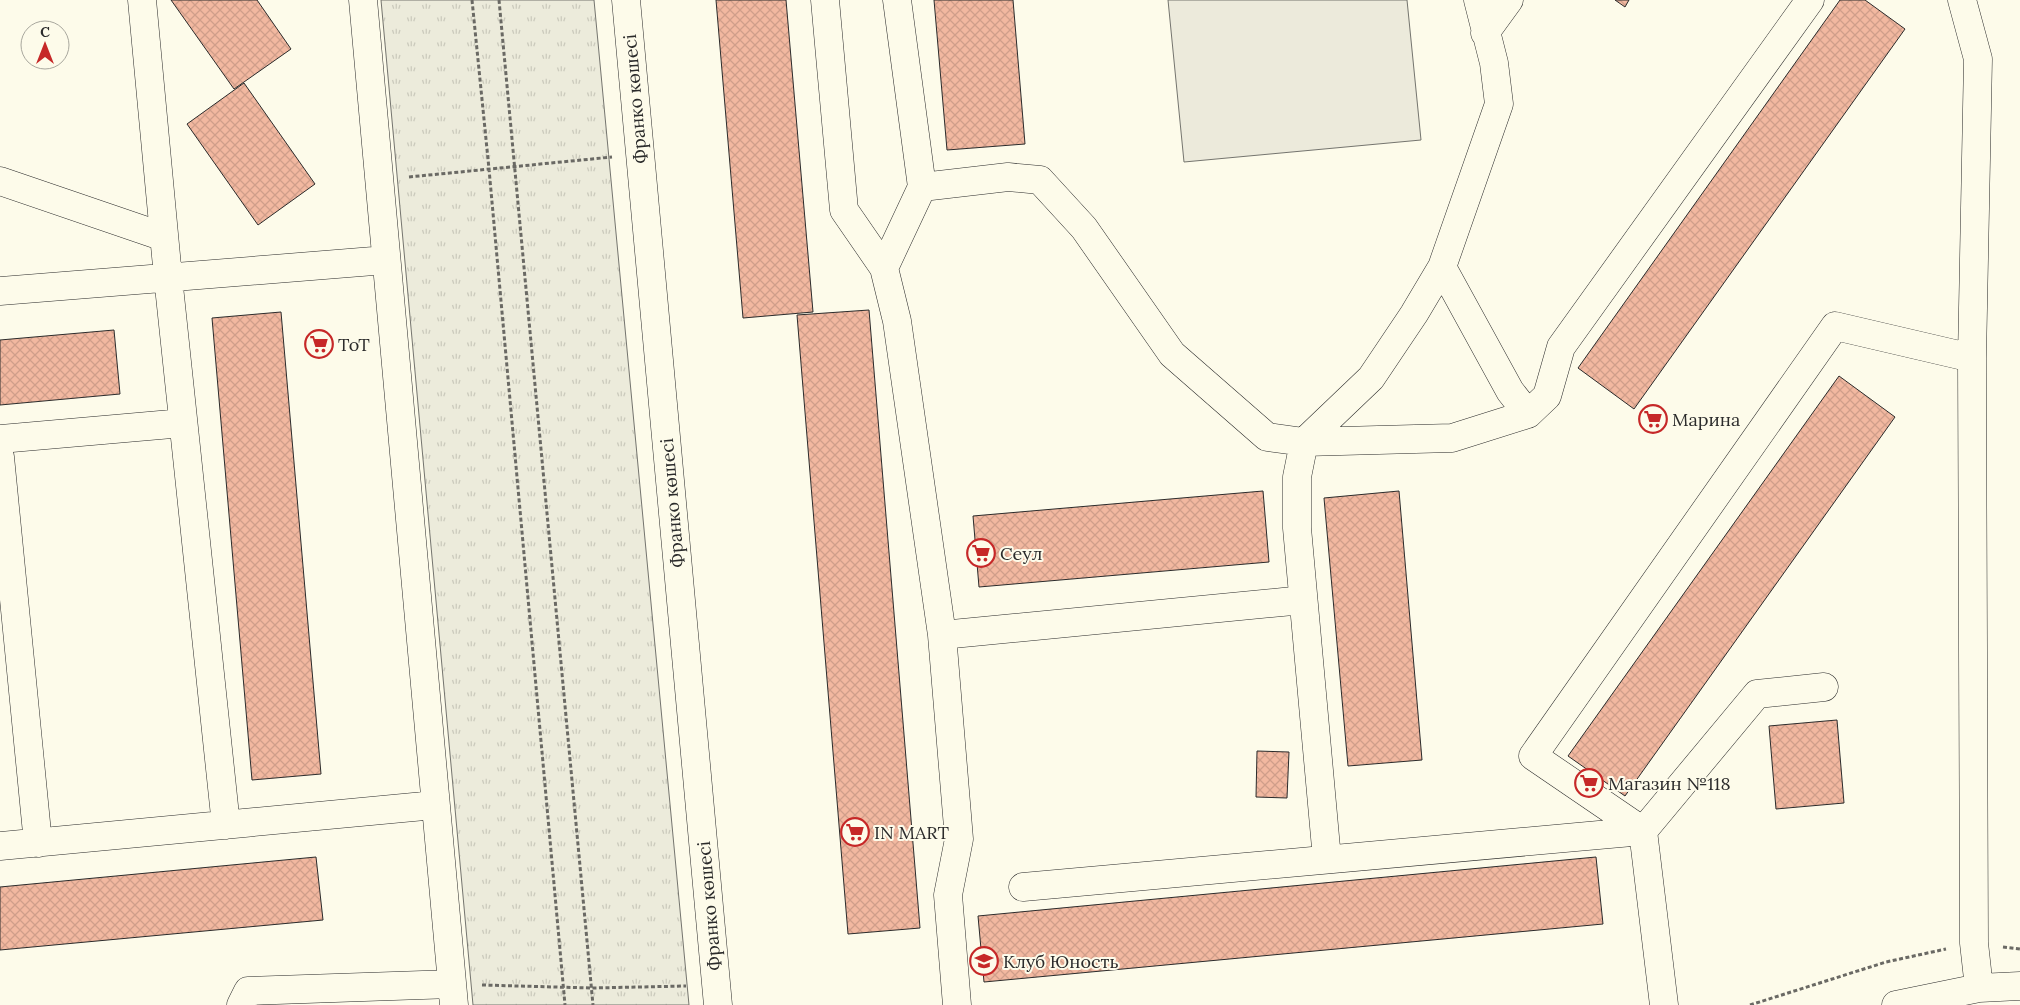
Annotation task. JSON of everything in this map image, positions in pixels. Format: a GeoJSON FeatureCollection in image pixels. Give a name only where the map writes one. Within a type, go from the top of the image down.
{"type":"FeatureCollection","features":[{"type":"Feature","properties":{"kind":"street"},"geometry":{"type":"LineString","coordinates":[[142,0],[168,277],[226,825]]}},
{"type":"Feature","properties":{"kind":"street"},"geometry":{"type":"LineString","coordinates":[[241,1005],[248,991],[453,995],[363,0]]}},
{"type":"Feature","properties":{"kind":"street","name":"Франко көшесі"},"geometry":{"type":"LineString","coordinates":[[626,0],[717,995]]}},
{"type":"Feature","properties":{"kind":"street"},"geometry":{"type":"LineString","coordinates":[[825,0],[844,210],[884,268],[897,321],[942,635],[959,839],[948,895],[957,1005]]}},
{"type":"Feature","properties":{"kind":"street"},"geometry":{"type":"LineString","coordinates":[[884,268],[922,187],[897,0]]}},
{"type":"Feature","properties":{"kind":"street"},"geometry":{"type":"LineString","coordinates":[[1327,859],[1297,528],[1297,477],[1304,442],[1371,378],[1414,314],[1442,267],[1499,104],[1494,63],[1478,0]]}},
{"type":"Feature","properties":{"kind":"street"},"geometry":{"type":"LineString","coordinates":[[1486,33],[1510,0]]}},
{"type":"Feature","properties":{"kind":"street"},"geometry":{"type":"LineString","coordinates":[[922,187],[1008,177],[1040,180],[1084,228],[1172,354],[1267,437],[1304,442],[1452,438],[1528,414],[1547,396],[1561,347],[1810,0]]}},
{"type":"Feature","properties":{"kind":"street"},"geometry":{"type":"LineString","coordinates":[[1962,0],[1978,59],[1972,358],[1974,942],[1979,988]]}},
{"type":"Feature","properties":{"kind":"street"},"geometry":{"type":"LineString","coordinates":[[0,181],[164,236]]}},
{"type":"Feature","properties":{"kind":"street"},"geometry":{"type":"LineString","coordinates":[[0,291],[386,260]]}},
{"type":"Feature","properties":{"kind":"street"},"geometry":{"type":"LineString","coordinates":[[1442,267],[1510,391],[1528,414]]}},
{"type":"Feature","properties":{"kind":"street"},"geometry":{"type":"LineString","coordinates":[[1664,1005],[1643,831],[1533,756],[1835,326],[1972,358]]}},
{"type":"Feature","properties":{"kind":"street"},"geometry":{"type":"LineString","coordinates":[[0,439],[183,423]]}},
{"type":"Feature","properties":{"kind":"street"},"geometry":{"type":"LineString","coordinates":[[0,457],[38,843]]}},
{"type":"Feature","properties":{"kind":"street"},"geometry":{"type":"LineString","coordinates":[[942,635],[1304,600]]}},
{"type":"Feature","properties":{"kind":"street"},"geometry":{"type":"LineString","coordinates":[[1023,888],[1643,831],[1757,694],[1824,687]]}},
{"type":"Feature","properties":{"kind":"street"},"geometry":{"type":"LineString","coordinates":[[0,846],[435,805]]}},
{"type":"Feature","properties":{"kind":"street"},"geometry":{"type":"LineString","coordinates":[[1896,1005],[1979,988],[2020,986]]}},
{"type":"Feature","properties":{"kind":"path"},"geometry":{"type":"LineString","coordinates":[[472,0],[490,169],[565,1005]]}},
{"type":"Feature","properties":{"kind":"path"},"geometry":{"type":"LineString","coordinates":[[499,0],[593,1005]]}},
{"type":"Feature","properties":{"kind":"path"},"geometry":{"type":"LineString","coordinates":[[379,180],[640,154]]}},
{"type":"Feature","properties":{"kind":"path"},"geometry":{"type":"LineString","coordinates":[[1750,1005],[1886,962],[1974,942],[2020,949]]}},
{"type":"Feature","properties":{"kind":"path"},"geometry":{"type":"LineString","coordinates":[[453,995],[563,986],[717,995]]}},
{"type":"Feature","properties":{"kind":"green space"},"geometry":{"type":"Polygon","coordinates":[[[381,0],[594,0],[689,1005],[473,1005],[381,0]]]}},
{"type":"Feature","properties":{"kind":"shaded area"},"geometry":{"type":"Polygon","coordinates":[[[1168,0],[1407,0],[1421,140],[1184,162],[1168,0]]]}},
{"type":"Feature","properties":{"kind":"building"},"geometry":{"type":"Polygon","coordinates":[[[171,0],[257,0],[291,49],[234,89],[171,0]]]}},
{"type":"Feature","properties":{"kind":"building"},"geometry":{"type":"Polygon","coordinates":[[[716,0],[786,0],[813,312],[743,318],[716,0]]]}},
{"type":"Feature","properties":{"kind":"building"},"geometry":{"type":"Polygon","coordinates":[[[934,0],[1013,0],[1025,144],[947,150],[934,0]]]}},
{"type":"Feature","properties":{"kind":"building"},"geometry":{"type":"Polygon","coordinates":[[[1615,0],[1629,0],[1625,7],[1615,0]]]}},
{"type":"Feature","properties":{"kind":"building"},"geometry":{"type":"Polygon","coordinates":[[[1840,0],[1865,0],[1905,29],[1634,409],[1578,368],[1840,0]]]}},
{"type":"Feature","properties":{"kind":"building"},"geometry":{"type":"Polygon","coordinates":[[[244,83],[315,184],[258,225],[187,124],[244,83]]]}},
{"type":"Feature","properties":{"kind":"building"},"geometry":{"type":"Polygon","coordinates":[[[869,310],[920,928],[848,934],[797,315],[869,310]]]}},
{"type":"Feature","properties":{"kind":"building"},"geometry":{"type":"Polygon","coordinates":[[[281,312],[321,774],[252,780],[212,318],[281,312]]]}},
{"type":"Feature","properties":{"kind":"building"},"geometry":{"type":"Polygon","coordinates":[[[114,330],[120,394],[0,405],[0,340],[114,330]]]}},
{"type":"Feature","properties":{"kind":"building"},"geometry":{"type":"Polygon","coordinates":[[[1839,376],[1895,417],[1625,796],[1568,756],[1839,376]]]}},
{"type":"Feature","properties":{"kind":"building"},"geometry":{"type":"Polygon","coordinates":[[[1263,491],[1269,562],[979,587],[973,516],[1263,491]]]}},
{"type":"Feature","properties":{"kind":"building"},"geometry":{"type":"Polygon","coordinates":[[[1399,491],[1422,760],[1348,766],[1324,498],[1399,491]]]}},
{"type":"Feature","properties":{"kind":"building"},"geometry":{"type":"Polygon","coordinates":[[[1837,720],[1844,803],[1776,809],[1769,726],[1837,720]]]}},
{"type":"Feature","properties":{"kind":"building"},"geometry":{"type":"Polygon","coordinates":[[[1257,751],[1289,752],[1287,798],[1256,797],[1257,751]]]}},
{"type":"Feature","properties":{"kind":"building"},"geometry":{"type":"Polygon","coordinates":[[[316,857],[323,920],[0,950],[0,887],[316,857]]]}},
{"type":"Feature","properties":{"kind":"building"},"geometry":{"type":"Polygon","coordinates":[[[1596,857],[1603,924],[984,982],[978,916],[1596,857]]]}},
{"type":"Feature","properties":{"kind":"place","name":"ТоТ"},"geometry":{"type":"Point","coordinates":[319,344]}},
{"type":"Feature","properties":{"kind":"place","name":"Марина"},"geometry":{"type":"Point","coordinates":[1653,419]}},
{"type":"Feature","properties":{"kind":"place","name":"Сеул"},"geometry":{"type":"Point","coordinates":[981,553]}},
{"type":"Feature","properties":{"kind":"place","name":"Магазин №118"},"geometry":{"type":"Point","coordinates":[1589,783]}},
{"type":"Feature","properties":{"kind":"place","name":"IN MART"},"geometry":{"type":"Point","coordinates":[855,832]}},
{"type":"Feature","properties":{"kind":"place","name":"Клуб Юность"},"geometry":{"type":"Point","coordinates":[984,961]}}]}
